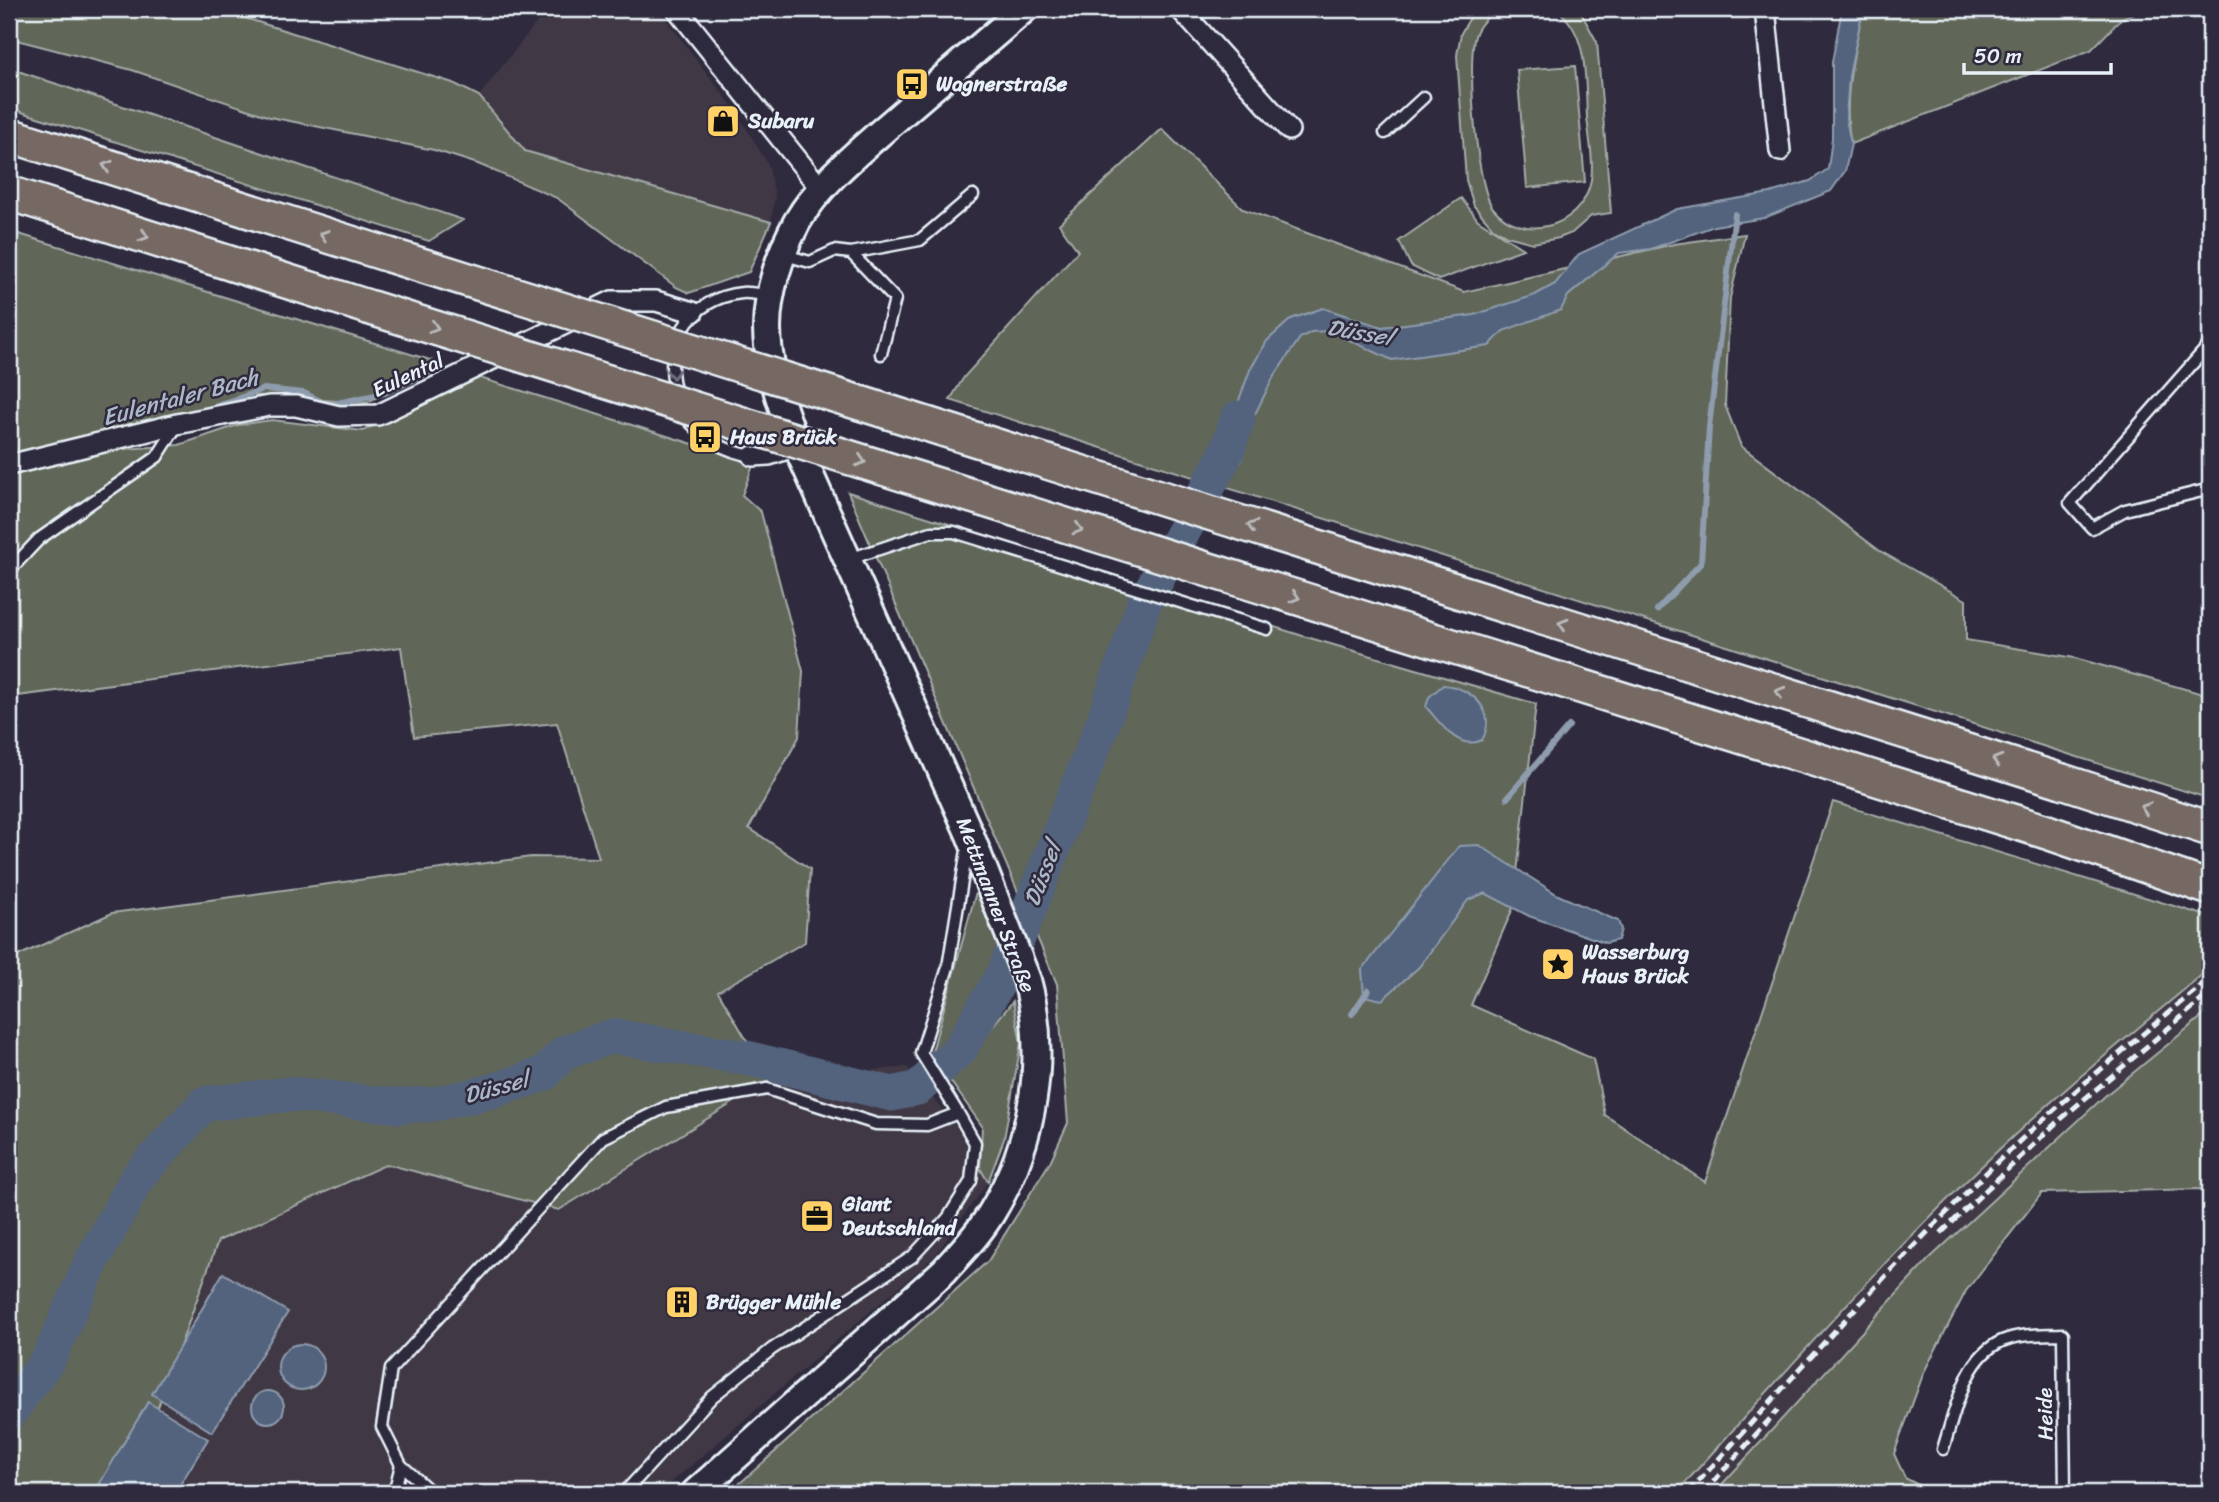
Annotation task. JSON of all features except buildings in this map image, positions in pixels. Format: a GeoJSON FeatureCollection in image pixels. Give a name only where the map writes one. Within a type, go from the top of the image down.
{"type":"FeatureCollection","features":[{"type":"Feature","properties":{"kind":"highway"},"geometry":{"type":"LineString","coordinates":[[9,135],[2210,829]]}},
{"type":"Feature","properties":{"kind":"highway"},"geometry":{"type":"LineString","coordinates":[[9,193],[2047,832],[2210,888]]}},
{"type":"Feature","properties":{"kind":"main road","name":"Mettmanner Straße"},"geometry":{"type":"LineString","coordinates":[[695,1493],[944,1271],[991,1213],[1016,1163],[1031,1109],[1036,1043],[1033,1002],[1027,980],[1001,907],[782,410],[767,332],[770,296],[783,255],[797,223],[821,189],[1024,9]]}},
{"type":"Feature","properties":{"kind":"street"},"geometry":{"type":"LineString","coordinates":[[677,9],[821,189]]}},
{"type":"Feature","properties":{"kind":"street"},"geometry":{"type":"LineString","coordinates":[[1180,9],[1289,130]]}},
{"type":"Feature","properties":{"kind":"street"},"geometry":{"type":"LineString","coordinates":[[1765,9],[1780,151]]}},
{"type":"Feature","properties":{"kind":"street","name":"Eulental"},"geometry":{"type":"LineString","coordinates":[[9,465],[177,424],[269,406],[296,407],[339,416],[379,415],[612,301],[656,301],[693,312]]}},
{"type":"Feature","properties":{"kind":"street"},"geometry":{"type":"LineString","coordinates":[[752,456],[769,455],[797,446]]}},
{"type":"Feature","properties":{"kind":"lane"},"geometry":{"type":"LineString","coordinates":[[1385,133],[1424,97]]}},
{"type":"Feature","properties":{"kind":"lane"},"geometry":{"type":"LineString","coordinates":[[783,255],[810,262],[834,251],[851,253],[920,240],[973,195]]}},
{"type":"Feature","properties":{"kind":"lane"},"geometry":{"type":"LineString","coordinates":[[851,253],[895,299],[881,354]]}},
{"type":"Feature","properties":{"kind":"lane"},"geometry":{"type":"LineString","coordinates":[[752,456],[728,452],[705,437],[684,415],[671,377],[676,338],[693,312],[742,293],[770,296]]}},
{"type":"Feature","properties":{"kind":"lane"},"geometry":{"type":"LineString","coordinates":[[2209,345],[2070,503],[2092,528],[2125,510],[2210,489]]}},
{"type":"Feature","properties":{"kind":"lane"},"geometry":{"type":"LineString","coordinates":[[9,571],[39,539],[157,457],[177,424]]}},
{"type":"Feature","properties":{"kind":"lane"},"geometry":{"type":"LineString","coordinates":[[849,559],[931,532],[954,532],[1267,629]]}},
{"type":"Feature","properties":{"kind":"lane"},"geometry":{"type":"LineString","coordinates":[[624,1493],[712,1397],[772,1349],[912,1257],[948,1218],[971,1181],[975,1143],[921,1053],[948,967],[970,835]]}},
{"type":"Feature","properties":{"kind":"lane"},"geometry":{"type":"LineString","coordinates":[[432,1493],[401,1465],[382,1427],[391,1369],[603,1138],[666,1107],[767,1089],[876,1124],[927,1125],[958,1113]]}},
{"type":"Feature","properties":{"kind":"lane","name":"Heide"},"geometry":{"type":"LineString","coordinates":[[1943,1449],[1961,1393],[1982,1354],[2010,1339],[2063,1334],[2065,1493]]}},
{"type":"Feature","properties":{"kind":"lane"},"geometry":{"type":"LineString","coordinates":[[394,1493],[401,1465]]}},
{"type":"Feature","properties":{"kind":"shaded area"},"geometry":{"type":"Polygon","coordinates":[[[547,9],[658,9],[735,110],[768,164],[775,196],[771,222],[525,151],[479,96],[547,9]]]}},
{"type":"Feature","properties":{"kind":"shaded area"},"geometry":{"type":"Polygon","coordinates":[[[2210,968],[2210,1010],[2106,1095],[1929,1259],[1714,1493],[1676,1493],[1869,1280],[1985,1163],[2044,1108],[2210,968]]]}},
{"type":"Feature","properties":{"kind":"shaded area"},"geometry":{"type":"Polygon","coordinates":[[[907,1067],[956,1126],[988,1182],[934,1257],[659,1493],[127,1493],[218,1242],[387,1164],[558,1210],[770,1080],[907,1067]]]}},
{"type":"Feature","properties":{"kind":"green space"},"geometry":{"type":"Polygon","coordinates":[[[9,9],[216,9],[453,83],[479,96],[525,151],[771,222],[749,272],[689,293],[676,287],[557,198],[478,164],[434,150],[270,117],[132,70],[9,38],[9,9]]]}},
{"type":"Feature","properties":{"kind":"green space"},"geometry":{"type":"Polygon","coordinates":[[[1475,9],[1499,9],[1484,21],[1476,32],[1472,71],[1478,151],[1487,196],[1493,208],[1505,219],[1519,225],[1548,226],[1574,212],[1584,200],[1592,169],[1583,58],[1574,31],[1567,19],[1556,9],[1579,9],[1597,42],[1611,213],[1591,216],[1572,233],[1559,238],[1533,243],[1507,236],[1493,228],[1474,206],[1466,180],[1457,55],[1461,33],[1475,9]]]}},
{"type":"Feature","properties":{"kind":"green space"},"geometry":{"type":"Polygon","coordinates":[[[1863,9],[2144,9],[2122,18],[2091,50],[1851,144],[1848,93],[1863,9]]]}},
{"type":"Feature","properties":{"kind":"green space"},"geometry":{"type":"Polygon","coordinates":[[[1575,66],[1585,182],[1527,188],[1517,70],[1575,66]]]}},
{"type":"Feature","properties":{"kind":"green space"},"geometry":{"type":"Polygon","coordinates":[[[9,68],[463,220],[429,241],[9,108],[9,68]]]}},
{"type":"Feature","properties":{"kind":"green space"},"geometry":{"type":"Polygon","coordinates":[[[1162,129],[1243,209],[1464,292],[1674,244],[1745,234],[1730,298],[1725,405],[1741,446],[1880,551],[1966,600],[1966,640],[2075,658],[2210,696],[2210,799],[950,400],[964,377],[1078,251],[1059,224],[1162,129]]]}},
{"type":"Feature","properties":{"kind":"green space"},"geometry":{"type":"Polygon","coordinates":[[[1461,198],[1478,220],[1523,249],[1439,280],[1411,266],[1399,241],[1461,198]]]}},
{"type":"Feature","properties":{"kind":"green space"},"geometry":{"type":"Polygon","coordinates":[[[9,231],[440,363],[366,403],[248,395],[207,413],[122,426],[125,449],[179,445],[238,425],[272,420],[363,431],[477,377],[754,463],[742,495],[761,512],[803,671],[799,737],[749,828],[810,869],[805,942],[718,991],[770,1080],[559,1210],[387,1164],[218,1241],[127,1493],[9,1493],[9,960],[112,913],[531,857],[599,858],[557,723],[414,737],[401,647],[9,697],[9,231]]]}},
{"type":"Feature","properties":{"kind":"green space"},"geometry":{"type":"Polygon","coordinates":[[[848,492],[1303,636],[1536,704],[1513,908],[1471,1005],[1593,1059],[1605,1115],[1705,1182],[1833,802],[2210,917],[2210,968],[2039,1112],[1945,1202],[1828,1325],[1676,1493],[729,1493],[988,1261],[1050,1162],[1068,1123],[1057,984],[848,492]]]}},
{"type":"Feature","properties":{"kind":"green space"},"geometry":{"type":"Polygon","coordinates":[[[979,881],[1004,951],[944,1051],[930,1059],[979,881]]]}},
{"type":"Feature","properties":{"kind":"green space"},"geometry":{"type":"Polygon","coordinates":[[[1013,1001],[1021,1043],[1004,1139],[988,1182],[980,1168],[982,1126],[949,1079],[1013,1001]]]}},
{"type":"Feature","properties":{"kind":"green space"},"geometry":{"type":"Polygon","coordinates":[[[2210,1010],[2210,1294],[2202,1189],[2042,1193],[1966,1291],[1924,1372],[1894,1454],[1905,1478],[1933,1493],[1714,1493],[1929,1259],[2106,1095],[2210,1010]]]}},
{"type":"Feature","properties":{"kind":"water"},"geometry":{"type":"Polygon","coordinates":[[[1842,9],[1863,9],[1849,76],[1846,118],[1851,144],[1845,171],[1831,191],[1764,218],[1714,226],[1651,249],[1619,253],[1568,296],[1561,310],[1503,331],[1489,346],[1392,360],[1330,331],[1311,332],[1300,338],[1273,378],[1253,418],[1241,462],[1217,460],[1250,370],[1267,341],[1291,319],[1323,308],[1382,327],[1474,315],[1535,295],[1555,284],[1579,254],[1677,209],[1770,193],[1810,181],[1828,169],[1832,138],[1832,62],[1842,9]]]}},
{"type":"Feature","properties":{"kind":"water"},"geometry":{"type":"Polygon","coordinates":[[[1443,685],[1464,690],[1479,703],[1487,720],[1482,740],[1473,743],[1457,739],[1426,707],[1429,697],[1443,685]]]}},
{"type":"Feature","properties":{"kind":"water"},"geometry":{"type":"Polygon","coordinates":[[[1479,845],[1558,895],[1618,921],[1621,929],[1618,940],[1606,943],[1529,916],[1485,893],[1468,900],[1419,967],[1382,1000],[1364,996],[1362,970],[1459,846],[1479,845]]]}},
{"type":"Feature","properties":{"kind":"water"},"geometry":{"type":"Polygon","coordinates":[[[223,1273],[288,1312],[212,1432],[152,1394],[223,1273]]]}},
{"type":"Feature","properties":{"kind":"water"},"geometry":{"type":"Polygon","coordinates":[[[301,1344],[317,1351],[324,1367],[317,1383],[301,1390],[285,1383],[278,1367],[285,1351],[301,1344]]]}},
{"type":"Feature","properties":{"kind":"water"},"geometry":{"type":"Polygon","coordinates":[[[268,1391],[280,1395],[284,1407],[280,1419],[268,1423],[256,1419],[252,1407],[256,1395],[268,1391]]]}},
{"type":"Feature","properties":{"kind":"water"},"geometry":{"type":"Polygon","coordinates":[[[148,1402],[208,1439],[175,1493],[94,1493],[148,1402]]]}},
{"type":"Feature","properties":{"kind":"waterway"},"geometry":{"type":"LineString","coordinates":[[1657,610],[1701,563],[1709,427],[1735,214]]}},
{"type":"Feature","properties":{"kind":"waterway","name":"Eulentaler Bach"},"geometry":{"type":"LineString","coordinates":[[208,409],[264,389],[304,393],[328,405],[385,393],[436,369]]}},
{"type":"Feature","properties":{"kind":"waterway","name":"Düssel"},"geometry":{"type":"LineString","coordinates":[[9,1413],[49,1358],[93,1259],[139,1175],[204,1104],[291,1094],[398,1106],[434,1104],[489,1092],[544,1074],[564,1053],[612,1036],[747,1058],[892,1094],[918,1088],[960,1049],[1005,971],[1104,720],[1145,601],[1226,454],[1238,418]]}},
{"type":"Feature","properties":{"kind":"waterway"},"geometry":{"type":"LineString","coordinates":[[1507,798],[1569,726]]}},
{"type":"Feature","properties":{"kind":"waterway"},"geometry":{"type":"LineString","coordinates":[[1352,1014],[1368,990]]}},
{"type":"Feature","properties":{"kind":"railway"},"geometry":{"type":"LineString","coordinates":[[1688,1493],[1874,1289],[1989,1170],[2070,1096],[2210,978]]}},
{"type":"Feature","properties":{"kind":"railway"},"geometry":{"type":"LineString","coordinates":[[1941,1233],[2055,1124],[2210,993]]}},
{"type":"Feature","properties":{"kind":"railway"},"geometry":{"type":"LineString","coordinates":[[1703,1493],[1778,1410]]}},
{"type":"Feature","properties":{"kind":"place","name":"Wagnerstraße"},"geometry":{"type":"Point","coordinates":[912,84]}},
{"type":"Feature","properties":{"kind":"place","name":"Subaru"},"geometry":{"type":"Point","coordinates":[723,121]}},
{"type":"Feature","properties":{"kind":"place","name":"Haus Brück"},"geometry":{"type":"Point","coordinates":[705,437]}},
{"type":"Feature","properties":{"kind":"place","name":"Wasserburg Haus Brück"},"geometry":{"type":"Point","coordinates":[1558,964]}},
{"type":"Feature","properties":{"kind":"place","name":"Giant Deutschland"},"geometry":{"type":"Point","coordinates":[817,1216]}},
{"type":"Feature","properties":{"kind":"place","name":"Brügger Mühle"},"geometry":{"type":"Point","coordinates":[682,1302]}}]}
